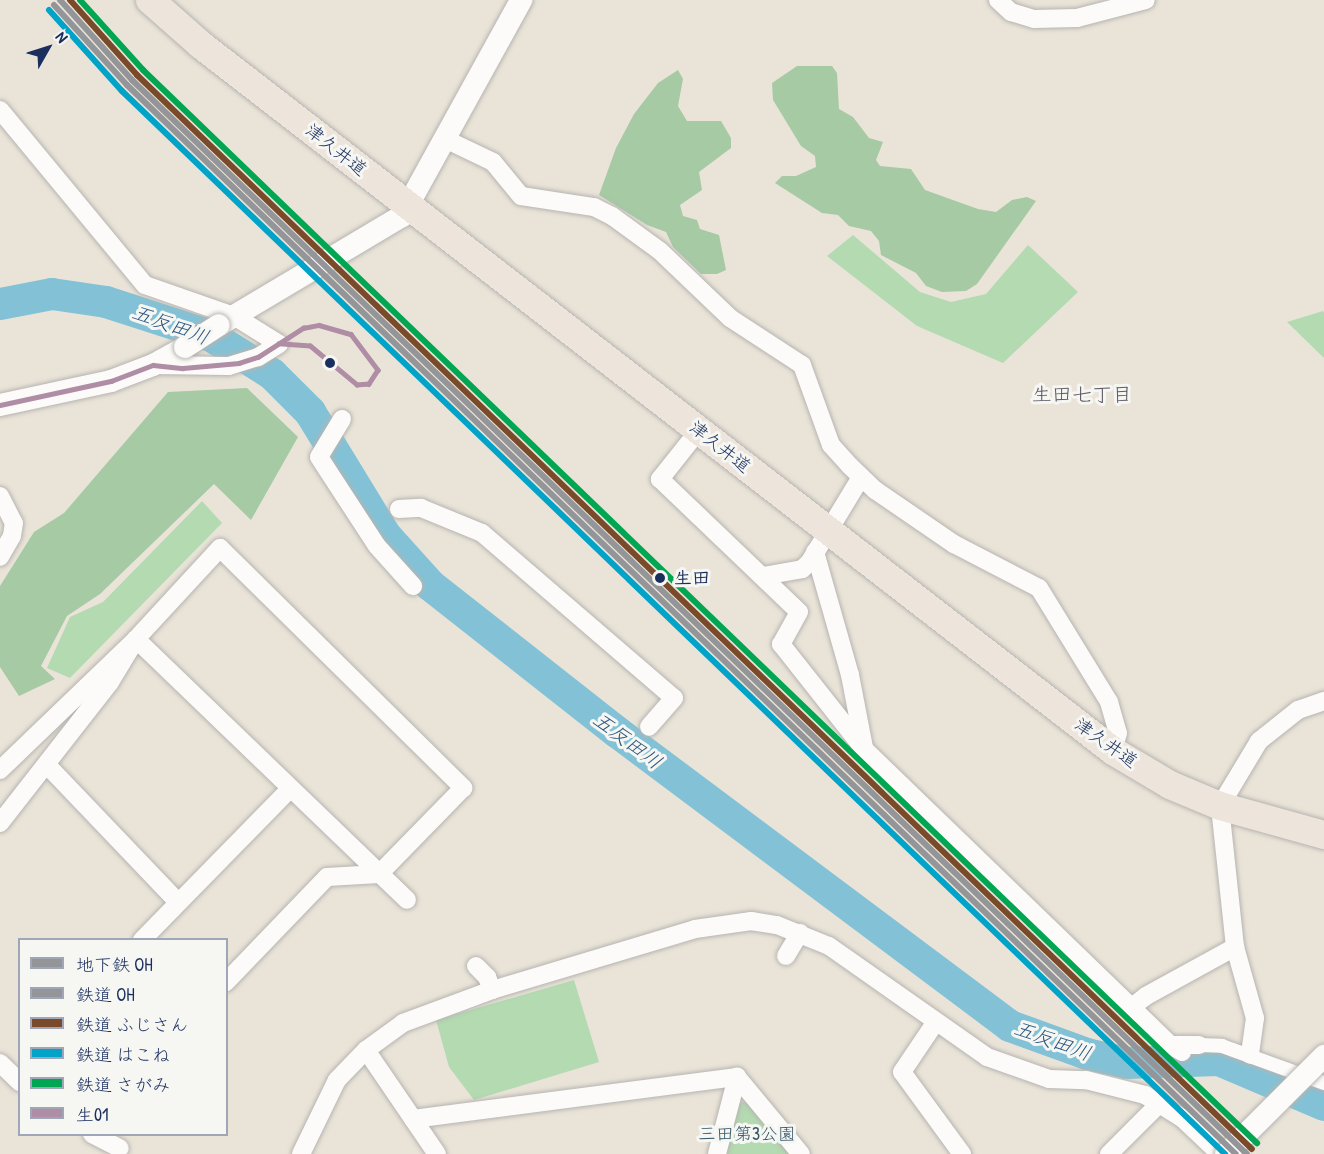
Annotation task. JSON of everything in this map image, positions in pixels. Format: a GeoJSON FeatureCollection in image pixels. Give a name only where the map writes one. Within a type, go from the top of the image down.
{"type":"FeatureCollection","features":[{"type":"Feature","properties":{"kind":"main road","name":"津久井道"},"geometry":{"type":"LineString","coordinates":[[150,0],[201,45],[699,430],[821,541],[1113,751],[1170,785],[1220,806],[1324,835]]}},
{"type":"Feature","properties":{"kind":"street"},"geometry":{"type":"LineString","coordinates":[[0,405],[111,381],[153,365],[394,222],[409,207],[521,0]]}},
{"type":"Feature","properties":{"kind":"street"},"geometry":{"type":"LineString","coordinates":[[998,0],[1011,12],[1034,19],[1077,18],[1146,0]]}},
{"type":"Feature","properties":{"kind":"street"},"geometry":{"type":"LineString","coordinates":[[0,110],[145,285],[226,321],[272,348],[228,366],[153,365]]}},
{"type":"Feature","properties":{"kind":"street"},"geometry":{"type":"LineString","coordinates":[[445,139],[493,162],[521,196],[594,207],[612,216],[660,250],[730,318],[788,353],[802,365],[831,445],[861,477],[954,544],[1039,588],[1109,702],[1118,734],[1113,751]]}},
{"type":"Feature","properties":{"kind":"street"},"geometry":{"type":"LineString","coordinates":[[341,422],[320,454],[377,546],[413,586]]}},
{"type":"Feature","properties":{"kind":"street"},"geometry":{"type":"LineString","coordinates":[[699,430],[660,479],[755,574],[763,576],[802,569],[861,477]]}},
{"type":"Feature","properties":{"kind":"street"},"geometry":{"type":"LineString","coordinates":[[0,496],[14,523],[12,536],[0,557]]}},
{"type":"Feature","properties":{"kind":"street"},"geometry":{"type":"LineString","coordinates":[[399,509],[421,508],[482,533],[674,698],[649,727]]}},
{"type":"Feature","properties":{"kind":"street"},"geometry":{"type":"LineString","coordinates":[[821,541],[864,749]]}},
{"type":"Feature","properties":{"kind":"street"},"geometry":{"type":"LineString","coordinates":[[0,770],[136,639],[220,548],[333,656],[463,788],[379,874],[327,877],[228,980]]}},
{"type":"Feature","properties":{"kind":"street"},"geometry":{"type":"LineString","coordinates":[[763,576],[799,612],[781,644],[864,749],[1132,1007],[1184,1047],[1222,1046],[1324,1083]]}},
{"type":"Feature","properties":{"kind":"street"},"geometry":{"type":"LineString","coordinates":[[0,823],[47,765],[136,639]]}},
{"type":"Feature","properties":{"kind":"street"},"geometry":{"type":"LineString","coordinates":[[136,639],[289,790],[407,900]]}},
{"type":"Feature","properties":{"kind":"street"},"geometry":{"type":"LineString","coordinates":[[1250,1055],[1255,1018],[1235,947],[1220,806],[1259,741],[1298,710],[1324,701]]}},
{"type":"Feature","properties":{"kind":"street"},"geometry":{"type":"LineString","coordinates":[[47,765],[177,901]]}},
{"type":"Feature","properties":{"kind":"street"},"geometry":{"type":"LineString","coordinates":[[143,938],[289,790]]}},
{"type":"Feature","properties":{"kind":"street"},"geometry":{"type":"LineString","coordinates":[[301,1154],[337,1080],[366,1050],[403,1023],[492,990],[726,922],[751,921],[800,933],[829,946],[987,1057],[1018,1070],[1049,1079],[1086,1080],[1145,1095],[1160,1103],[1220,1154]]}},
{"type":"Feature","properties":{"kind":"street"},"geometry":{"type":"LineString","coordinates":[[786,956],[800,933]]}},
{"type":"Feature","properties":{"kind":"street"},"geometry":{"type":"LineString","coordinates":[[1132,1007],[1146,996],[1235,947]]}},
{"type":"Feature","properties":{"kind":"street"},"geometry":{"type":"LineString","coordinates":[[476,966],[492,990]]}},
{"type":"Feature","properties":{"kind":"street"},"geometry":{"type":"LineString","coordinates":[[936,1023],[902,1072],[962,1154]]}},
{"type":"Feature","properties":{"kind":"street"},"geometry":{"type":"LineString","coordinates":[[366,1050],[437,1154]]}},
{"type":"Feature","properties":{"kind":"street"},"geometry":{"type":"LineString","coordinates":[[1226,1154],[1324,1056]]}},
{"type":"Feature","properties":{"kind":"street"},"geometry":{"type":"LineString","coordinates":[[412,1119],[737,1077]]}},
{"type":"Feature","properties":{"kind":"street"},"geometry":{"type":"LineString","coordinates":[[717,1154],[737,1077]]}},
{"type":"Feature","properties":{"kind":"street"},"geometry":{"type":"LineString","coordinates":[[737,1077],[801,1154]]}},
{"type":"Feature","properties":{"kind":"street"},"geometry":{"type":"LineString","coordinates":[[1109,1154],[1160,1103]]}},
{"type":"Feature","properties":{"kind":"street"},"geometry":{"type":"LineString","coordinates":[[97,1136],[121,1146]]}},
{"type":"Feature","properties":{"kind":"green space"},"geometry":{"type":"Polygon","coordinates":[[[797,66],[832,66],[837,73],[839,109],[853,117],[869,138],[883,142],[876,160],[880,166],[911,169],[925,190],[978,209],[996,212],[1012,200],[1027,197],[1036,201],[977,284],[966,291],[942,292],[926,286],[916,273],[881,255],[879,241],[871,231],[849,226],[838,215],[822,213],[775,183],[782,176],[796,176],[816,167],[815,156],[801,146],[773,100],[772,83],[797,66]]]}},
{"type":"Feature","properties":{"kind":"green space"},"geometry":{"type":"Polygon","coordinates":[[[678,70],[683,79],[678,106],[687,121],[721,121],[731,138],[731,148],[699,172],[702,190],[680,205],[683,216],[697,220],[700,229],[719,235],[726,270],[717,274],[701,274],[673,247],[666,232],[647,225],[599,195],[616,148],[634,114],[658,83],[678,70]]]}},
{"type":"Feature","properties":{"kind":"green space"},"geometry":{"type":"Polygon","coordinates":[[[853,235],[920,292],[951,302],[986,294],[1028,245],[1078,292],[1003,363],[917,326],[827,256],[853,235]]]}},
{"type":"Feature","properties":{"kind":"green space"},"geometry":{"type":"Polygon","coordinates":[[[1323,311],[1324,313],[1324,358],[1287,322],[1323,311]]]}},
{"type":"Feature","properties":{"kind":"green space"},"geometry":{"type":"Polygon","coordinates":[[[247,388],[298,437],[251,520],[214,484],[100,594],[67,616],[41,666],[55,679],[19,696],[0,667],[0,586],[34,532],[64,513],[168,392],[247,388]]]}},
{"type":"Feature","properties":{"kind":"green space"},"geometry":{"type":"Polygon","coordinates":[[[202,501],[222,523],[70,678],[47,668],[70,617],[103,602],[202,501]]]}},
{"type":"Feature","properties":{"kind":"green space"},"geometry":{"type":"Polygon","coordinates":[[[574,980],[599,1062],[474,1100],[449,1067],[436,1020],[574,980]]]}},
{"type":"Feature","properties":{"kind":"green space","name":"三田第3公園"},"geometry":{"type":"Polygon","coordinates":[[[747,1102],[790,1154],[724,1154],[735,1103],[747,1102]]]}},
{"type":"Feature","properties":{"kind":"waterway","name":"五反田川"},"geometry":{"type":"LineString","coordinates":[[0,304],[52,294],[106,302],[211,336],[272,374],[310,412],[385,535],[430,585],[617,732],[1010,1026],[1087,1054],[1127,1063],[1219,1060],[1324,1105]]}},
{"type":"Feature","properties":{"kind":"metro line","name":"OH"},"geometry":{"type":"LineString","coordinates":[[60,0],[132,80],[1247,1154]]}},
{"type":"Feature","properties":{"kind":"rail line","name":"ふじさん"},"geometry":{"type":"LineString","coordinates":[[70,0],[137,75],[1252,1149]]}},
{"type":"Feature","properties":{"kind":"rail line","name":"さがみ"},"geometry":{"type":"LineString","coordinates":[[80,0],[143,70],[1257,1143]]}},
{"type":"Feature","properties":{"kind":"rail line","name":"OH"},"geometry":{"type":"LineString","coordinates":[[54,5],[127,85],[1236,1154]]}},
{"type":"Feature","properties":{"kind":"rail line","name":"はこね"},"geometry":{"type":"LineString","coordinates":[[49,10],[122,91],[1225,1154]]}},
{"type":"Feature","properties":{"kind":"transit line","name":"生01"},"geometry":{"type":"LineString","coordinates":[[0,405],[111,381],[153,365],[183,368],[239,363],[258,357],[303,328],[319,325],[351,334],[378,370],[369,384],[357,385],[310,346],[279,344]]}},
{"type":"Feature","properties":{"kind":"place","name":"生田"},"geometry":{"type":"Point","coordinates":[660,578]}},
{"type":"Feature","properties":{"kind":"district","name":"生田七丁目"},"geometry":{"type":"Point","coordinates":[1082,393]}}]}
